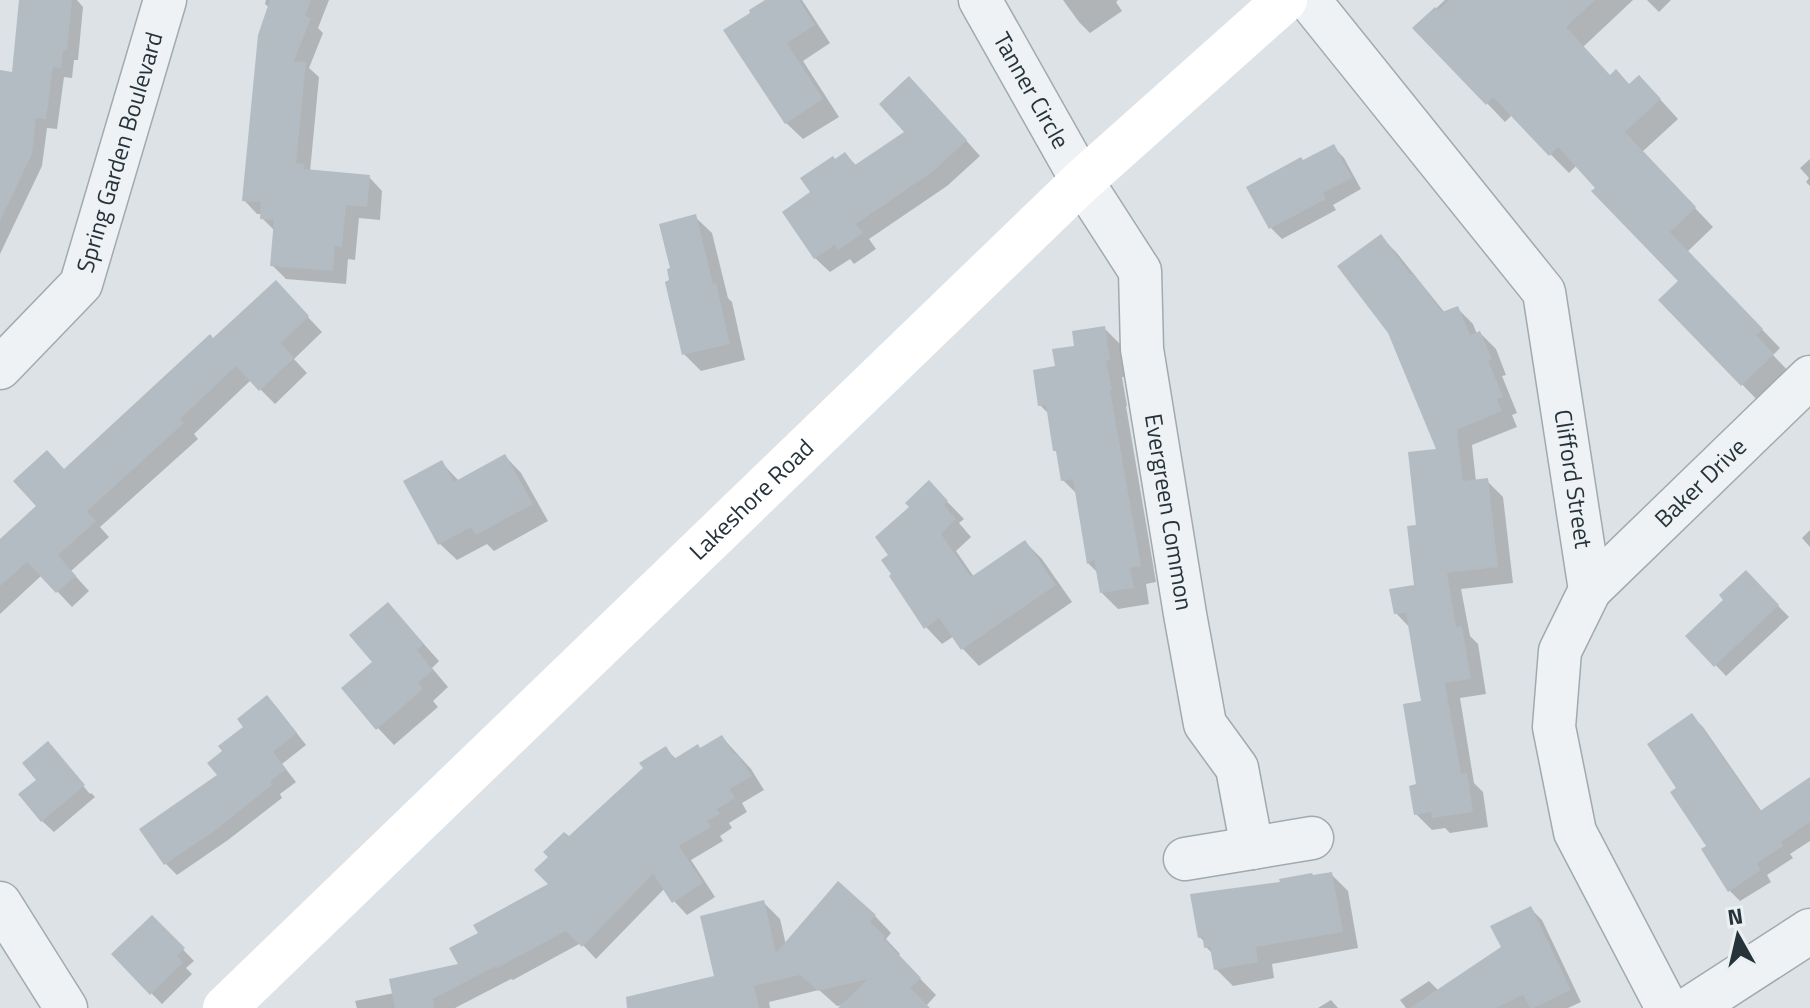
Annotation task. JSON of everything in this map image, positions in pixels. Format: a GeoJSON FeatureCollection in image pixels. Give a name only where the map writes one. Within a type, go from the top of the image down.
{"type":"FeatureCollection","features":[{"type":"Feature","properties":{"kind":"main road","name":"Lakeshore Road"},"geometry":{"type":"LineString","coordinates":[[225,1008],[1082,181],[1285,0]]}},
{"type":"Feature","properties":{"kind":"street","name":"Spring Garden Boulevard"},"geometry":{"type":"LineString","coordinates":[[0,368],[81,284],[165,0]]}},
{"type":"Feature","properties":{"kind":"street","name":"Tanner Circle"},"geometry":{"type":"LineString","coordinates":[[980,0],[1082,181]]}},
{"type":"Feature","properties":{"kind":"street","name":"Clifford Street"},"geometry":{"type":"LineString","coordinates":[[1309,0],[1544,292],[1590,590]]}},
{"type":"Feature","properties":{"kind":"street","name":"Evergreen Common"},"geometry":{"type":"LineString","coordinates":[[1082,181],[1140,271],[1142,349],[1205,724],[1237,768],[1252,848]]}},
{"type":"Feature","properties":{"kind":"street","name":"Baker Drive"},"geometry":{"type":"LineString","coordinates":[[1590,590],[1810,377]]}},
{"type":"Feature","properties":{"kind":"street"},"geometry":{"type":"LineString","coordinates":[[1590,590],[1560,651],[1554,727],[1575,832],[1667,1008]]}},
{"type":"Feature","properties":{"kind":"street"},"geometry":{"type":"LineString","coordinates":[[1185,859],[1312,838]]}},
{"type":"Feature","properties":{"kind":"street"},"geometry":{"type":"LineString","coordinates":[[0,903],[66,1008]]}},
{"type":"Feature","properties":{"kind":"street"},"geometry":{"type":"LineString","coordinates":[[1691,1008],[1810,931]]}},
{"type":"Feature","properties":{"kind":"building"},"geometry":{"type":"Polygon","coordinates":[[[19,0],[72,0],[67,50],[63,50],[61,68],[53,67],[46,119],[36,118],[32,154],[0,221],[0,70],[12,72],[19,0]]]}},
{"type":"Feature","properties":{"kind":"building"},"geometry":{"type":"Polygon","coordinates":[[[270,0],[311,0],[305,16],[311,18],[294,61],[306,62],[296,163],[304,164],[304,169],[370,175],[367,207],[346,205],[342,247],[335,246],[333,271],[270,266],[274,220],[260,219],[261,202],[242,201],[258,35],[270,0]]]}},
{"type":"Feature","properties":{"kind":"building"},"geometry":{"type":"Polygon","coordinates":[[[765,0],[799,0],[815,25],[787,43],[823,99],[785,124],[723,30],[765,0]]]}},
{"type":"Feature","properties":{"kind":"building"},"geometry":{"type":"Polygon","coordinates":[[[1449,0],[1595,0],[1566,27],[1610,75],[1616,69],[1629,84],[1639,75],[1661,99],[1625,132],[1696,207],[1670,232],[1763,329],[1756,335],[1774,354],[1741,386],[1658,300],[1678,281],[1591,191],[1595,188],[1558,147],[1549,156],[1493,97],[1486,105],[1412,28],[1435,7],[1438,10],[1449,0]]]}},
{"type":"Feature","properties":{"kind":"building"},"geometry":{"type":"Polygon","coordinates":[[[909,76],[967,140],[932,172],[856,224],[863,233],[838,250],[835,245],[814,259],[782,212],[810,192],[800,178],[833,156],[835,159],[845,152],[855,165],[904,132],[879,104],[909,76]]]}},
{"type":"Feature","properties":{"kind":"building"},"geometry":{"type":"Polygon","coordinates":[[[1334,144],[1352,178],[1323,193],[1326,199],[1269,229],[1246,187],[1301,157],[1303,160],[1334,144]]]}},
{"type":"Feature","properties":{"kind":"building"},"geometry":{"type":"Polygon","coordinates":[[[696,214],[730,344],[682,355],[665,282],[669,280],[667,269],[670,268],[659,224],[696,214]]]}},
{"type":"Feature","properties":{"kind":"building"},"geometry":{"type":"Polygon","coordinates":[[[1381,234],[1442,312],[1458,306],[1470,335],[1480,331],[1503,397],[1497,399],[1502,411],[1457,430],[1463,481],[1488,478],[1498,567],[1447,573],[1456,627],[1462,626],[1471,679],[1445,683],[1461,774],[1467,773],[1473,812],[1432,818],[1431,812],[1414,815],[1409,786],[1416,784],[1403,704],[1421,701],[1406,613],[1394,614],[1389,589],[1414,585],[1407,526],[1416,525],[1408,452],[1436,449],[1388,333],[1337,266],[1381,234]]]}},
{"type":"Feature","properties":{"kind":"building"},"geometry":{"type":"Polygon","coordinates":[[[276,280],[309,316],[281,343],[294,358],[259,391],[236,366],[180,419],[184,423],[87,511],[96,521],[58,555],[76,576],[56,593],[27,562],[0,586],[0,539],[36,506],[13,481],[47,450],[64,469],[210,334],[213,338],[276,280]]]}},
{"type":"Feature","properties":{"kind":"building"},"geometry":{"type":"Polygon","coordinates":[[[1105,326],[1110,390],[1141,566],[1130,568],[1134,588],[1100,593],[1094,559],[1087,564],[1073,479],[1061,481],[1046,405],[1038,406],[1033,370],[1055,366],[1052,349],[1074,346],[1072,331],[1105,326]]]}},
{"type":"Feature","properties":{"kind":"building"},"geometry":{"type":"Polygon","coordinates":[[[505,454],[533,504],[476,535],[471,527],[438,545],[403,481],[442,460],[454,482],[505,454]]]}},
{"type":"Feature","properties":{"kind":"building"},"geometry":{"type":"Polygon","coordinates":[[[929,480],[948,501],[944,505],[956,519],[941,534],[971,577],[1025,540],[1056,585],[961,650],[939,618],[924,629],[889,576],[891,574],[881,560],[888,555],[875,537],[909,507],[905,503],[929,480]]]}},
{"type":"Feature","properties":{"kind":"building"},"geometry":{"type":"Polygon","coordinates":[[[1746,570],[1779,605],[1714,667],[1685,636],[1723,600],[1719,595],[1746,570]]]}},
{"type":"Feature","properties":{"kind":"building"},"geometry":{"type":"Polygon","coordinates":[[[388,602],[424,644],[417,650],[433,670],[418,683],[423,689],[376,730],[341,688],[372,662],[349,635],[388,602]]]}},
{"type":"Feature","properties":{"kind":"building"},"geometry":{"type":"Polygon","coordinates":[[[267,695],[297,733],[273,752],[286,769],[270,782],[272,785],[217,829],[164,865],[139,829],[217,775],[207,763],[222,751],[218,746],[243,727],[237,719],[267,695]]]}},
{"type":"Feature","properties":{"kind":"building"},"geometry":{"type":"Polygon","coordinates":[[[1692,713],[1760,811],[1810,777],[1810,822],[1781,842],[1783,846],[1757,863],[1761,870],[1728,892],[1701,849],[1706,846],[1670,792],[1676,788],[1647,744],[1692,713]]]}},
{"type":"Feature","properties":{"kind":"building"},"geometry":{"type":"Polygon","coordinates":[[[722,735],[752,776],[730,789],[735,798],[717,809],[720,814],[707,821],[711,827],[679,846],[703,883],[672,903],[653,874],[582,947],[566,931],[433,999],[434,1008],[395,1008],[389,979],[458,964],[449,948],[478,933],[473,925],[548,884],[534,870],[548,857],[543,852],[564,832],[569,836],[643,768],[639,763],[666,746],[674,759],[698,744],[700,748],[722,735]]]}},
{"type":"Feature","properties":{"kind":"building"},"geometry":{"type":"Polygon","coordinates":[[[48,741],[85,785],[41,822],[18,794],[36,780],[22,763],[48,741]]]}},
{"type":"Feature","properties":{"kind":"building"},"geometry":{"type":"Polygon","coordinates":[[[1332,872],[1343,932],[1256,947],[1258,962],[1214,970],[1210,947],[1204,948],[1203,937],[1198,938],[1190,894],[1332,872]]]}},
{"type":"Feature","properties":{"kind":"building"},"geometry":{"type":"Polygon","coordinates":[[[838,881],[876,915],[870,922],[921,978],[910,988],[930,1008],[838,1008],[868,979],[818,991],[800,975],[754,986],[759,1008],[627,1008],[626,997],[714,976],[700,916],[764,900],[776,953],[838,881]]]}},
{"type":"Feature","properties":{"kind":"building"},"geometry":{"type":"Polygon","coordinates":[[[1531,906],[1571,990],[1533,1008],[1523,995],[1496,1008],[1410,1008],[1501,947],[1490,926],[1531,906]]]}},
{"type":"Feature","properties":{"kind":"building"},"geometry":{"type":"Polygon","coordinates":[[[152,915],[185,948],[177,956],[183,962],[150,995],[111,954],[152,915]]]}}]}
